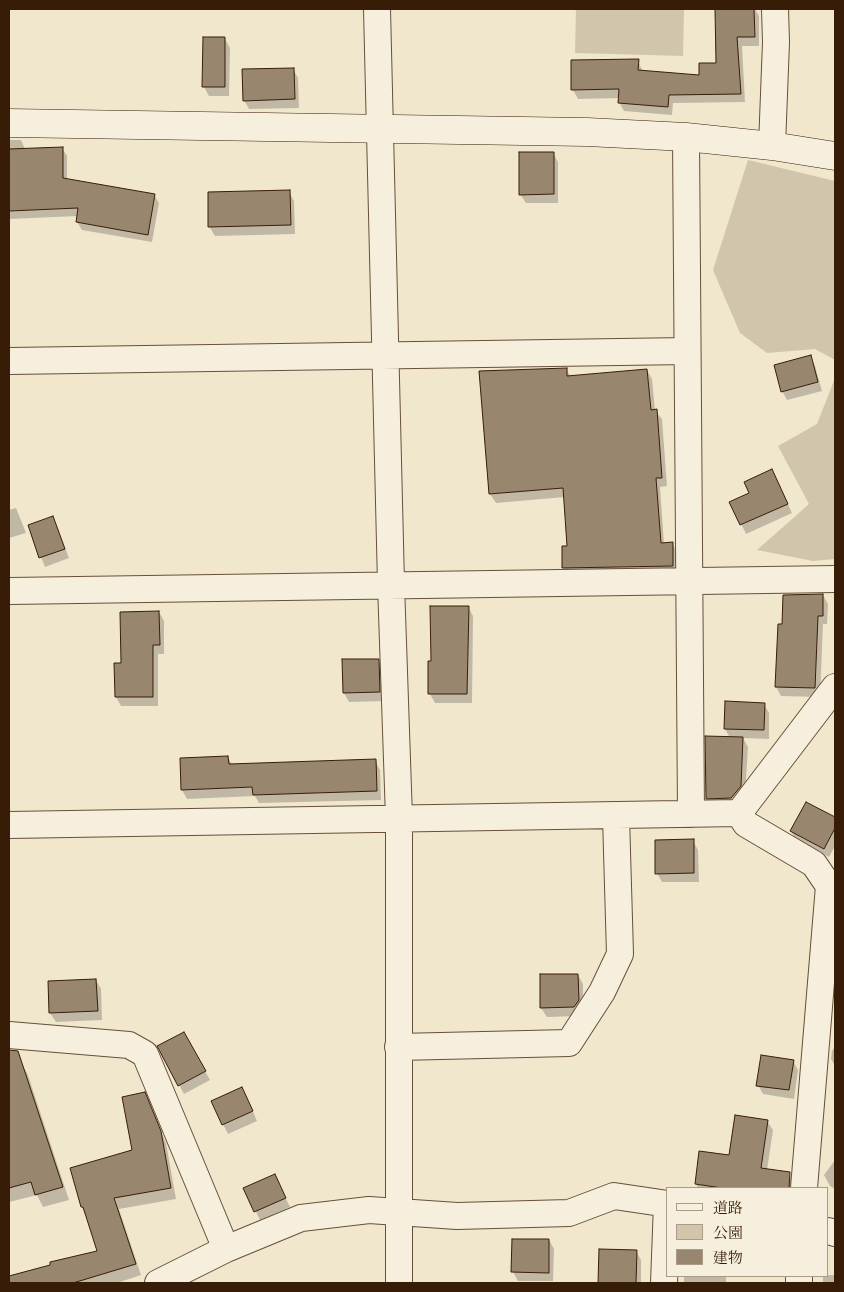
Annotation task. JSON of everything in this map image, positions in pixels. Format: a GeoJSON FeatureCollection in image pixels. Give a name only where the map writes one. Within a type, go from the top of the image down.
{"type":"FeatureCollection","features":[{"type":"Feature","properties":{"kind":"street"},"geometry":{"type":"LineString","coordinates":[[377,9],[390,584],[399,818],[399,1283]]}},
{"type":"Feature","properties":{"kind":"street"},"geometry":{"type":"LineString","coordinates":[[772,146],[776,42],[775,9]]}},
{"type":"Feature","properties":{"kind":"street"},"geometry":{"type":"LineString","coordinates":[[9,123],[587,132],[686,137],[772,146],[835,156]]}},
{"type":"Feature","properties":{"kind":"street"},"geometry":{"type":"LineString","coordinates":[[686,137],[691,814]]}},
{"type":"Feature","properties":{"kind":"street"},"geometry":{"type":"LineString","coordinates":[[9,361],[687,351]]}},
{"type":"Feature","properties":{"kind":"street"},"geometry":{"type":"LineString","coordinates":[[9,591],[835,579]]}},
{"type":"Feature","properties":{"kind":"street"},"geometry":{"type":"LineString","coordinates":[[739,813],[835,687]]}},
{"type":"Feature","properties":{"kind":"street"},"geometry":{"type":"LineString","coordinates":[[9,825],[399,818],[616,817],[739,813]]}},
{"type":"Feature","properties":{"kind":"street"},"geometry":{"type":"LineString","coordinates":[[739,813],[746,824],[814,864],[832,880],[804,1187]]}},
{"type":"Feature","properties":{"kind":"street"},"geometry":{"type":"LineString","coordinates":[[398,1047],[569,1043],[602,992],[620,954],[616,817]]}},
{"type":"Feature","properties":{"kind":"street"},"geometry":{"type":"LineString","coordinates":[[9,1035],[130,1045],[145,1054],[226,1249]]}},
{"type":"Feature","properties":{"kind":"street"},"geometry":{"type":"LineString","coordinates":[[158,1283],[226,1249],[302,1218],[368,1210],[398,1214],[457,1216],[569,1213],[614,1196],[666,1204]]}},
{"type":"Feature","properties":{"kind":"street"},"geometry":{"type":"LineString","coordinates":[[664,1283],[666,1230]]}},
{"type":"Feature","properties":{"kind":"green space"},"geometry":{"type":"Polygon","coordinates":[[[576,9],[684,9],[683,56],[575,53],[576,9]]]}},
{"type":"Feature","properties":{"kind":"green space"},"geometry":{"type":"Polygon","coordinates":[[[748,160],[835,181],[835,360],[815,349],[767,353],[740,333],[713,270],[748,160]]]}},
{"type":"Feature","properties":{"kind":"green space"},"geometry":{"type":"Polygon","coordinates":[[[835,378],[835,559],[813,561],[757,550],[809,504],[778,446],[817,424],[835,378]]]}},
{"type":"Feature","properties":{"kind":"building"},"geometry":{"type":"Polygon","coordinates":[[[715,9],[754,9],[755,37],[737,37],[741,94],[669,95],[668,107],[618,103],[619,89],[571,90],[571,60],[639,59],[638,70],[699,75],[699,63],[716,63],[715,9]]]}},
{"type":"Feature","properties":{"kind":"building"},"geometry":{"type":"Polygon","coordinates":[[[203,37],[225,37],[225,87],[202,87],[203,37]]]}},
{"type":"Feature","properties":{"kind":"building"},"geometry":{"type":"Polygon","coordinates":[[[294,68],[295,99],[243,101],[242,69],[294,68]]]}},
{"type":"Feature","properties":{"kind":"building"},"geometry":{"type":"Polygon","coordinates":[[[63,147],[63,178],[155,194],[148,235],[76,222],[78,208],[9,211],[9,149],[63,147]]]}},
{"type":"Feature","properties":{"kind":"building"},"geometry":{"type":"Polygon","coordinates":[[[519,152],[554,152],[554,194],[519,195],[519,152]]]}},
{"type":"Feature","properties":{"kind":"building"},"geometry":{"type":"Polygon","coordinates":[[[290,190],[291,225],[208,227],[208,192],[290,190]]]}},
{"type":"Feature","properties":{"kind":"building"},"geometry":{"type":"Polygon","coordinates":[[[811,355],[818,382],[781,392],[774,365],[811,355]]]}},
{"type":"Feature","properties":{"kind":"building"},"geometry":{"type":"Polygon","coordinates":[[[567,368],[567,376],[647,369],[651,410],[657,409],[662,478],[656,478],[661,543],[673,542],[673,566],[562,568],[562,546],[567,546],[563,488],[489,494],[479,371],[567,368]]]}},
{"type":"Feature","properties":{"kind":"building"},"geometry":{"type":"Polygon","coordinates":[[[772,469],[788,504],[740,525],[729,502],[749,493],[744,482],[772,469]]]}},
{"type":"Feature","properties":{"kind":"building"},"geometry":{"type":"Polygon","coordinates":[[[53,516],[65,549],[39,558],[28,525],[53,516]]]}},
{"type":"Feature","properties":{"kind":"building"},"geometry":{"type":"Polygon","coordinates":[[[823,594],[823,616],[818,616],[815,688],[775,687],[778,624],[782,624],[783,595],[823,594]]]}},
{"type":"Feature","properties":{"kind":"building"},"geometry":{"type":"Polygon","coordinates":[[[430,606],[469,606],[467,694],[428,694],[428,661],[431,661],[430,606]]]}},
{"type":"Feature","properties":{"kind":"building"},"geometry":{"type":"Polygon","coordinates":[[[159,611],[160,645],[153,645],[153,697],[115,697],[114,663],[121,663],[120,612],[159,611]]]}},
{"type":"Feature","properties":{"kind":"building"},"geometry":{"type":"Polygon","coordinates":[[[342,659],[379,659],[380,692],[343,693],[342,659]]]}},
{"type":"Feature","properties":{"kind":"building"},"geometry":{"type":"Polygon","coordinates":[[[725,701],[765,703],[764,730],[724,729],[725,701]]]}},
{"type":"Feature","properties":{"kind":"building"},"geometry":{"type":"Polygon","coordinates":[[[705,736],[743,737],[741,786],[731,798],[706,799],[705,736]]]}},
{"type":"Feature","properties":{"kind":"building"},"geometry":{"type":"Polygon","coordinates":[[[228,756],[229,764],[376,759],[377,791],[253,795],[252,787],[181,790],[180,758],[228,756]]]}},
{"type":"Feature","properties":{"kind":"building"},"geometry":{"type":"Polygon","coordinates":[[[806,802],[835,817],[835,828],[824,849],[790,831],[806,802]]]}},
{"type":"Feature","properties":{"kind":"building"},"geometry":{"type":"Polygon","coordinates":[[[694,839],[694,873],[655,874],[655,840],[694,839]]]}},
{"type":"Feature","properties":{"kind":"building"},"geometry":{"type":"Polygon","coordinates":[[[540,974],[578,974],[579,1000],[574,1007],[540,1008],[540,974]]]}},
{"type":"Feature","properties":{"kind":"building"},"geometry":{"type":"Polygon","coordinates":[[[96,979],[98,1011],[49,1013],[48,981],[96,979]]]}},
{"type":"Feature","properties":{"kind":"building"},"geometry":{"type":"Polygon","coordinates":[[[184,1032],[206,1071],[178,1086],[157,1046],[184,1032]]]}},
{"type":"Feature","properties":{"kind":"building"},"geometry":{"type":"Polygon","coordinates":[[[9,1050],[18,1051],[63,1187],[35,1195],[31,1182],[9,1188],[9,1050]]]}},
{"type":"Feature","properties":{"kind":"building"},"geometry":{"type":"Polygon","coordinates":[[[761,1055],[794,1060],[789,1090],[756,1086],[761,1055]]]}},
{"type":"Feature","properties":{"kind":"building"},"geometry":{"type":"Polygon","coordinates":[[[242,1087],[253,1111],[222,1125],[211,1101],[242,1087]]]}},
{"type":"Feature","properties":{"kind":"building"},"geometry":{"type":"Polygon","coordinates":[[[145,1092],[161,1131],[171,1188],[114,1198],[136,1264],[73,1283],[9,1283],[9,1276],[50,1265],[50,1262],[97,1251],[83,1207],[81,1207],[70,1168],[132,1150],[122,1097],[145,1092]]]}},
{"type":"Feature","properties":{"kind":"building"},"geometry":{"type":"Polygon","coordinates":[[[735,1115],[768,1120],[761,1168],[790,1172],[789,1187],[715,1187],[695,1184],[699,1151],[729,1155],[735,1115]]]}},
{"type":"Feature","properties":{"kind":"building"},"geometry":{"type":"Polygon","coordinates":[[[275,1174],[286,1198],[254,1212],[243,1188],[275,1174]]]}},
{"type":"Feature","properties":{"kind":"building"},"geometry":{"type":"Polygon","coordinates":[[[512,1239],[549,1239],[549,1273],[511,1272],[512,1239]]]}},
{"type":"Feature","properties":{"kind":"building"},"geometry":{"type":"Polygon","coordinates":[[[599,1249],[637,1250],[636,1283],[598,1283],[599,1249]]]}}]}
